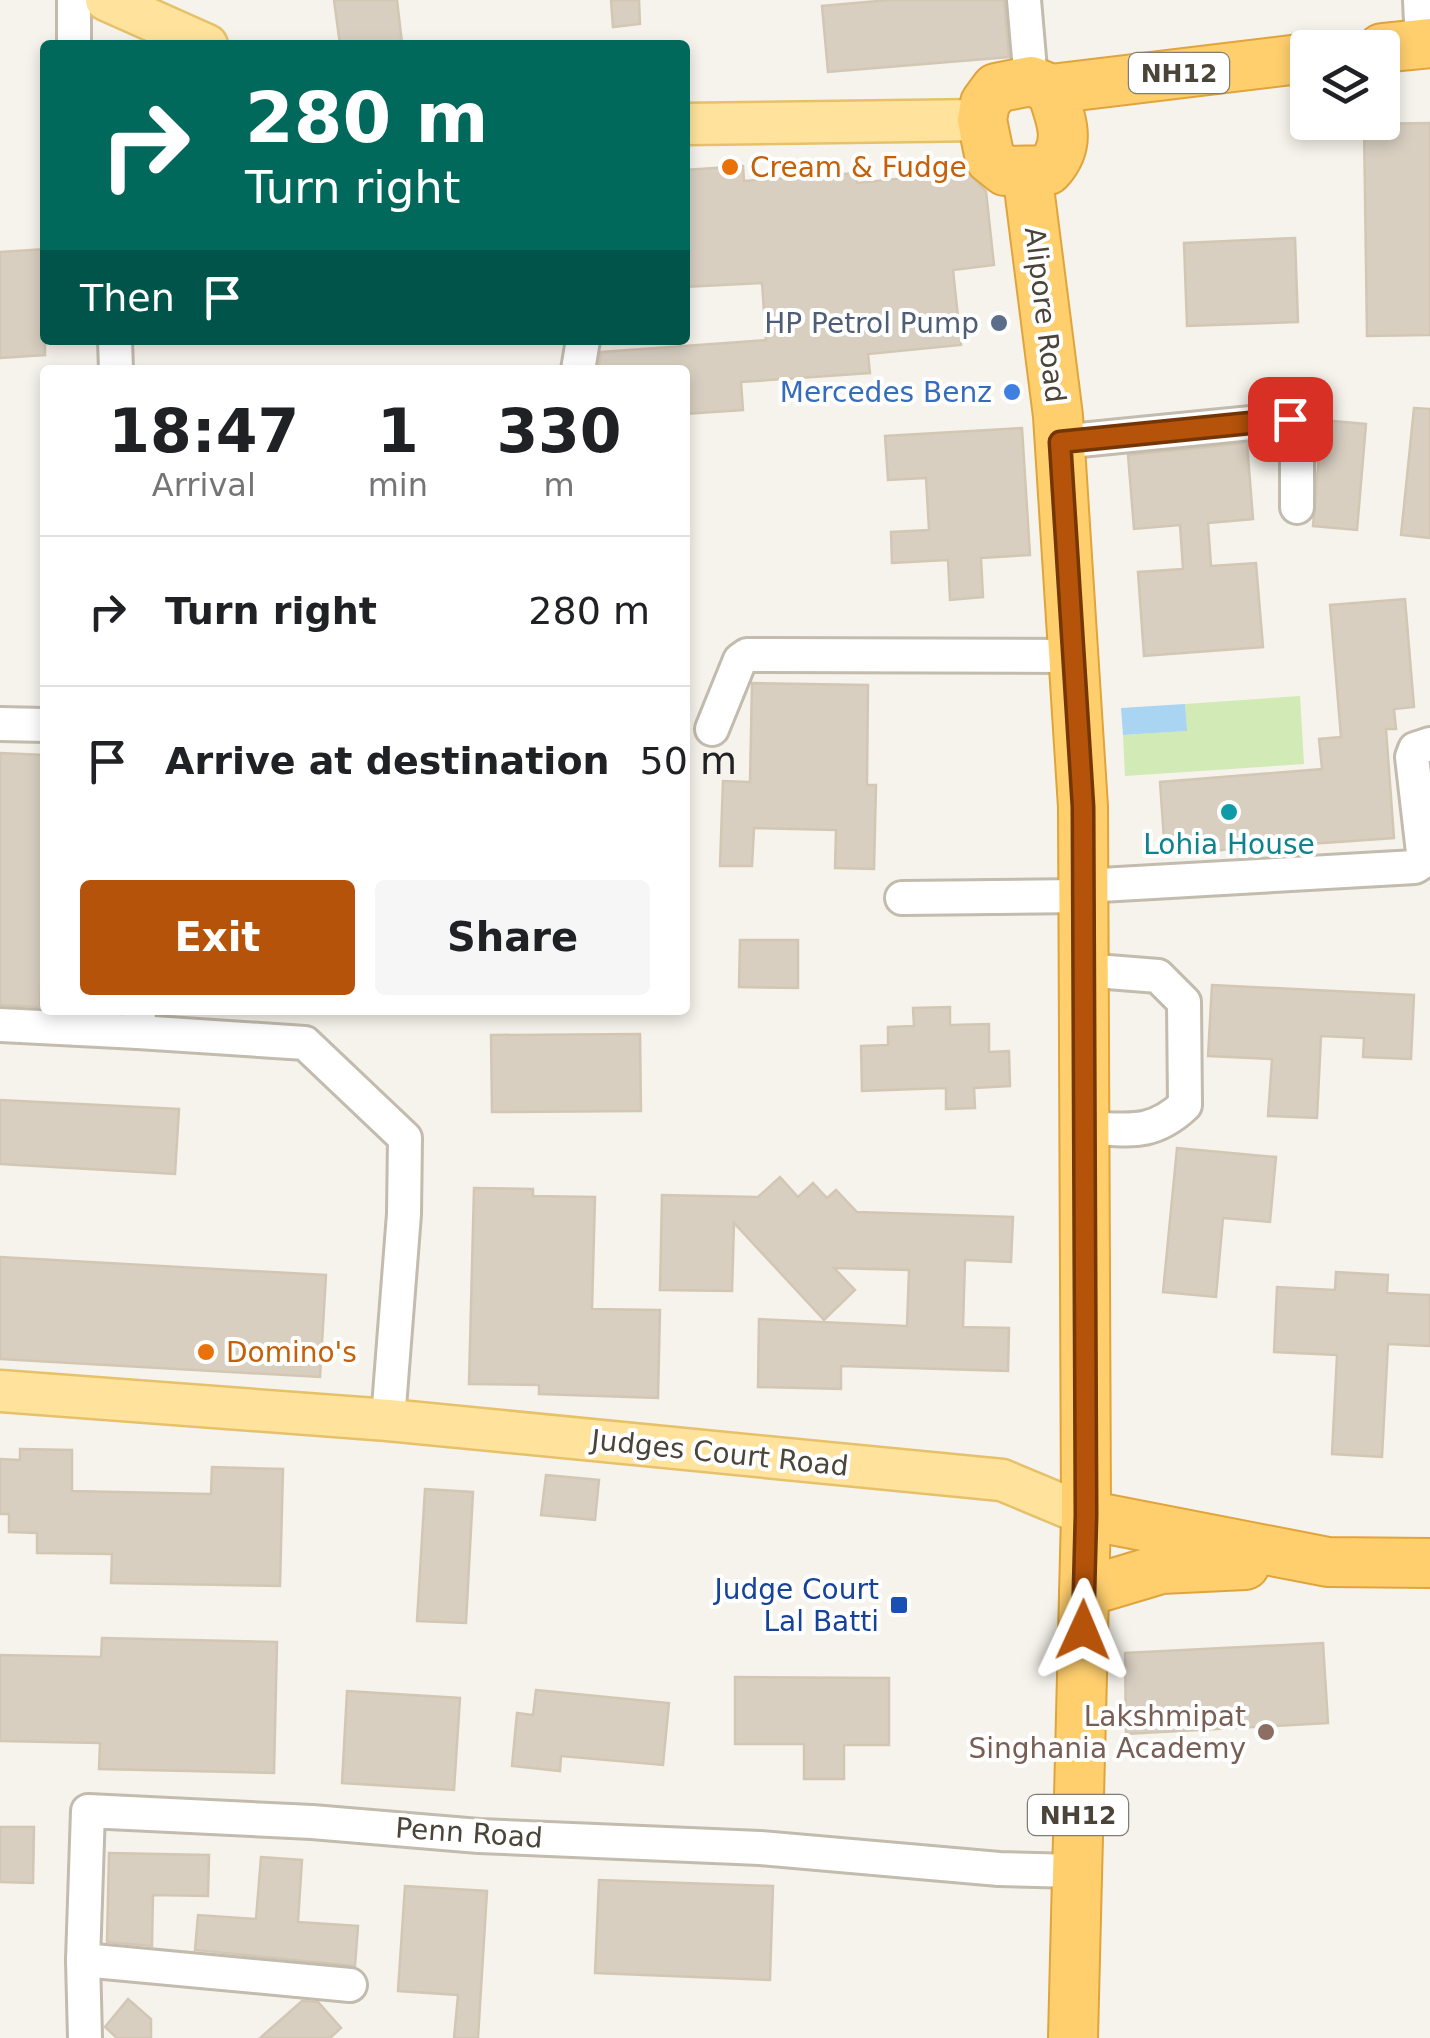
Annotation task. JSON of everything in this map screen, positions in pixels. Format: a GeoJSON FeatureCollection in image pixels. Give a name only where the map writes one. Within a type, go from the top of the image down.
{"type":"FeatureCollection","features":[{"type":"Feature","properties":{"kind":"highway","name":"NH12"},"geometry":{"type":"LineString","coordinates":[[982,120],[985,102],[996,88],[1290,60]]}},
{"type":"Feature","properties":{"kind":"highway"},"geometry":{"type":"LineString","coordinates":[[982,120],[990,160],[1004,170],[1048,170],[1060,156],[1064,129],[1041,85]]}},
{"type":"Feature","properties":{"kind":"highway","name":"Alipore Road"},"geometry":{"type":"LineString","coordinates":[[1028,172],[1060,442],[1083,807],[1086,1515],[1072,2038]]}},
{"type":"Feature","properties":{"kind":"highway","name":"Judges Court Road"},"geometry":{"type":"LineString","coordinates":[[1086,1515],[1328,1562],[1430,1563]]}},
{"type":"Feature","properties":{"kind":"highway"},"geometry":{"type":"LineString","coordinates":[[1084,1592],[1161,1569],[1328,1562]]}},
{"type":"Feature","properties":{"kind":"main road"},"geometry":{"type":"LineString","coordinates":[[106,0],[196,40]]}},
{"type":"Feature","properties":{"kind":"main road"},"geometry":{"type":"LineString","coordinates":[[690,124],[982,120]]}},
{"type":"Feature","properties":{"kind":"main road","name":"Judges Court Road"},"geometry":{"type":"LineString","coordinates":[[0,1390],[388,1420],[1002,1480],[1086,1515]]}},
{"type":"Feature","properties":{"kind":"street"},"geometry":{"type":"LineString","coordinates":[[74,0],[74,40]]}},
{"type":"Feature","properties":{"kind":"street"},"geometry":{"type":"LineString","coordinates":[[1024,0],[1041,85]]}},
{"type":"Feature","properties":{"kind":"street"},"geometry":{"type":"LineString","coordinates":[[1060,442],[1290,419],[1297,423],[1297,507]]}},
{"type":"Feature","properties":{"kind":"street"},"geometry":{"type":"LineString","coordinates":[[712,729],[740,660],[747,655],[1073,656]]}},
{"type":"Feature","properties":{"kind":"street"},"geometry":{"type":"LineString","coordinates":[[0,724],[40,725]]}},
{"type":"Feature","properties":{"kind":"street"},"geometry":{"type":"LineString","coordinates":[[902,898],[1083,884],[1415,867],[1424,861],[1412,757],[1415,749],[1430,744]]}},
{"type":"Feature","properties":{"kind":"street"},"geometry":{"type":"LineString","coordinates":[[1083,884],[1258,860]]}},
{"type":"Feature","properties":{"kind":"street"},"geometry":{"type":"LineString","coordinates":[[1084,970],[1158,976],[1184,1002],[1185,1070],[1185,1105],[1167,1122],[1143,1129],[1084,1128]]}},
{"type":"Feature","properties":{"kind":"street"},"geometry":{"type":"LineString","coordinates":[[0,1026],[139,1021],[304,1043],[406,1138],[388,1420]]}},
{"type":"Feature","properties":{"kind":"street","name":"Penn Road"},"geometry":{"type":"LineString","coordinates":[[85,2038],[88,1811],[312,1822],[480,1836],[760,1848],[998,1869],[1077,1871]]}},
{"type":"Feature","properties":{"kind":"street"},"geometry":{"type":"LineString","coordinates":[[84,1960],[350,1984]]}},
{"type":"Feature","properties":{"kind":"green space"},"geometry":{"type":"Polygon","coordinates":[[[1300,696],[1304,764],[1125,776],[1123,735],[1186,731],[1185,704],[1300,696]]]}},
{"type":"Feature","properties":{"kind":"water"},"geometry":{"type":"Polygon","coordinates":[[[1185,704],[1187,731],[1123,735],[1121,708],[1185,704]]]}},
{"type":"Feature","properties":{"kind":"building"},"geometry":{"type":"Polygon","coordinates":[[[334,0],[397,0],[402,40],[339,40],[334,0]]]}},
{"type":"Feature","properties":{"kind":"building"},"geometry":{"type":"Polygon","coordinates":[[[611,0],[639,0],[640,24],[613,27],[611,0]]]}},
{"type":"Feature","properties":{"kind":"building"},"geometry":{"type":"Polygon","coordinates":[[[889,0],[1004,0],[1009,57],[828,72],[822,6],[889,0]]]}},
{"type":"Feature","properties":{"kind":"building"},"geometry":{"type":"Polygon","coordinates":[[[1400,123],[1430,123],[1430,335],[1367,336],[1364,140],[1400,140],[1400,123]]]}},
{"type":"Feature","properties":{"kind":"building"},"geometry":{"type":"Polygon","coordinates":[[[743,166],[744,181],[856,173],[857,183],[967,172],[986,191],[994,265],[953,270],[961,345],[868,354],[870,373],[741,382],[743,410],[690,414],[690,365],[599,365],[601,352],[766,340],[762,283],[690,287],[690,170],[743,166]]]}},
{"type":"Feature","properties":{"kind":"building"},"geometry":{"type":"Polygon","coordinates":[[[1295,238],[1298,322],[1187,326],[1184,243],[1295,238]]]}},
{"type":"Feature","properties":{"kind":"building"},"geometry":{"type":"Polygon","coordinates":[[[40,249],[40,345],[45,345],[45,355],[0,358],[0,252],[40,249]]]}},
{"type":"Feature","properties":{"kind":"building"},"geometry":{"type":"Polygon","coordinates":[[[1414,408],[1430,409],[1430,538],[1401,535],[1414,408]]]}},
{"type":"Feature","properties":{"kind":"building"},"geometry":{"type":"Polygon","coordinates":[[[1322,420],[1366,424],[1357,530],[1313,526],[1322,420]]]}},
{"type":"Feature","properties":{"kind":"building"},"geometry":{"type":"Polygon","coordinates":[[[1022,428],[1030,555],[981,558],[983,597],[950,600],[948,560],[892,563],[891,532],[929,530],[926,478],[888,480],[885,436],[1022,428]]]}},
{"type":"Feature","properties":{"kind":"building"},"geometry":{"type":"Polygon","coordinates":[[[1247,443],[1253,519],[1208,523],[1211,566],[1256,563],[1263,647],[1144,656],[1138,572],[1183,569],[1180,525],[1134,529],[1128,455],[1247,443]]]}},
{"type":"Feature","properties":{"kind":"building"},"geometry":{"type":"Polygon","coordinates":[[[1405,599],[1414,707],[1394,709],[1396,729],[1386,729],[1394,838],[1165,854],[1160,782],[1322,769],[1319,739],[1341,737],[1330,605],[1405,599]]]}},
{"type":"Feature","properties":{"kind":"building"},"geometry":{"type":"Polygon","coordinates":[[[752,683],[868,685],[867,785],[876,785],[874,869],[835,868],[836,830],[754,828],[752,866],[720,866],[723,781],[750,782],[752,683]]]}},
{"type":"Feature","properties":{"kind":"building"},"geometry":{"type":"Polygon","coordinates":[[[0,753],[40,755],[40,1007],[0,1005],[0,753]]]}},
{"type":"Feature","properties":{"kind":"building"},"geometry":{"type":"Polygon","coordinates":[[[740,940],[798,940],[798,988],[739,987],[740,940]]]}},
{"type":"Feature","properties":{"kind":"building"},"geometry":{"type":"Polygon","coordinates":[[[1212,985],[1414,995],[1411,1059],[1363,1057],[1364,1038],[1321,1036],[1317,1118],[1268,1116],[1272,1059],[1208,1056],[1212,985]]]}},
{"type":"Feature","properties":{"kind":"building"},"geometry":{"type":"Polygon","coordinates":[[[950,1007],[950,1025],[989,1024],[989,1052],[1009,1051],[1010,1086],[974,1088],[975,1108],[946,1109],[946,1088],[862,1091],[861,1046],[888,1045],[888,1027],[914,1026],[913,1008],[950,1007]]]}},
{"type":"Feature","properties":{"kind":"building"},"geometry":{"type":"Polygon","coordinates":[[[640,1034],[641,1111],[492,1112],[491,1035],[640,1034]]]}},
{"type":"Feature","properties":{"kind":"building"},"geometry":{"type":"Polygon","coordinates":[[[0,1100],[179,1109],[175,1174],[0,1164],[0,1100]]]}},
{"type":"Feature","properties":{"kind":"building"},"geometry":{"type":"Polygon","coordinates":[[[1177,1148],[1276,1157],[1270,1222],[1223,1218],[1216,1297],[1163,1292],[1177,1148]]]}},
{"type":"Feature","properties":{"kind":"building"},"geometry":{"type":"Polygon","coordinates":[[[780,1177],[798,1197],[813,1183],[827,1198],[836,1190],[857,1212],[1013,1217],[1011,1262],[965,1260],[963,1327],[1009,1328],[1008,1371],[841,1366],[841,1389],[758,1387],[759,1319],[907,1326],[909,1270],[834,1268],[855,1290],[824,1320],[734,1223],[732,1291],[660,1290],[662,1195],[758,1197],[780,1177]]]}},
{"type":"Feature","properties":{"kind":"building"},"geometry":{"type":"Polygon","coordinates":[[[474,1188],[533,1189],[533,1196],[595,1197],[592,1309],[660,1310],[658,1398],[539,1394],[539,1385],[469,1384],[474,1188]]]}},
{"type":"Feature","properties":{"kind":"building"},"geometry":{"type":"Polygon","coordinates":[[[0,1257],[326,1275],[320,1377],[0,1359],[0,1257]]]}},
{"type":"Feature","properties":{"kind":"building"},"geometry":{"type":"Polygon","coordinates":[[[1336,1272],[1388,1275],[1387,1293],[1430,1295],[1430,1346],[1388,1344],[1382,1457],[1332,1454],[1337,1355],[1274,1352],[1277,1287],[1335,1290],[1336,1272]]]}},
{"type":"Feature","properties":{"kind":"building"},"geometry":{"type":"Polygon","coordinates":[[[20,1449],[72,1450],[72,1491],[211,1494],[212,1467],[283,1469],[280,1586],[111,1583],[112,1554],[37,1553],[37,1533],[9,1532],[9,1514],[0,1514],[0,1459],[20,1460],[20,1449]]]}},
{"type":"Feature","properties":{"kind":"building"},"geometry":{"type":"Polygon","coordinates":[[[546,1475],[599,1480],[595,1520],[541,1515],[546,1475]]]}},
{"type":"Feature","properties":{"kind":"building"},"geometry":{"type":"Polygon","coordinates":[[[425,1489],[473,1492],[466,1623],[417,1621],[425,1489]]]}},
{"type":"Feature","properties":{"kind":"building"},"geometry":{"type":"Polygon","coordinates":[[[102,1638],[277,1642],[274,1773],[99,1769],[100,1743],[0,1741],[0,1655],[101,1657],[102,1638]]]}},
{"type":"Feature","properties":{"kind":"building"},"geometry":{"type":"Polygon","coordinates":[[[1323,1643],[1328,1723],[1126,1734],[1125,1653],[1323,1643]]]}},
{"type":"Feature","properties":{"kind":"building"},"geometry":{"type":"Polygon","coordinates":[[[735,1677],[889,1678],[889,1745],[844,1745],[844,1779],[804,1779],[804,1744],[735,1744],[735,1677]]]}},
{"type":"Feature","properties":{"kind":"building"},"geometry":{"type":"Polygon","coordinates":[[[536,1690],[669,1703],[663,1765],[561,1756],[560,1771],[512,1766],[517,1713],[533,1715],[536,1690]]]}},
{"type":"Feature","properties":{"kind":"building"},"geometry":{"type":"Polygon","coordinates":[[[347,1691],[460,1698],[454,1790],[342,1783],[347,1691]]]}},
{"type":"Feature","properties":{"kind":"building"},"geometry":{"type":"Polygon","coordinates":[[[0,1827],[34,1827],[33,1883],[0,1882],[0,1827]]]}},
{"type":"Feature","properties":{"kind":"building"},"geometry":{"type":"Polygon","coordinates":[[[109,1853],[209,1855],[208,1896],[153,1895],[152,1946],[107,1942],[109,1853]]]}},
{"type":"Feature","properties":{"kind":"building"},"geometry":{"type":"Polygon","coordinates":[[[261,1857],[302,1860],[298,1922],[358,1926],[355,1966],[195,1950],[198,1915],[256,1919],[261,1857]]]}},
{"type":"Feature","properties":{"kind":"building"},"geometry":{"type":"Polygon","coordinates":[[[599,1880],[773,1886],[770,1980],[595,1973],[599,1880]]]}},
{"type":"Feature","properties":{"kind":"building"},"geometry":{"type":"Polygon","coordinates":[[[405,1886],[487,1891],[478,2038],[454,2038],[458,1995],[398,1991],[405,1886]]]}},
{"type":"Feature","properties":{"kind":"building"},"geometry":{"type":"Polygon","coordinates":[[[128,1999],[151,2019],[151,2038],[117,2038],[105,2027],[128,1999]]]}},
{"type":"Feature","properties":{"kind":"building"},"geometry":{"type":"Polygon","coordinates":[[[302,2001],[318,2002],[341,2028],[330,2038],[260,2038],[302,2001]]]}},
{"type":"Feature","properties":{"kind":"place","name":"Cream & Fudge"},"geometry":{"type":"Point","coordinates":[730,167]}},
{"type":"Feature","properties":{"kind":"place","name":"HP Petrol Pump"},"geometry":{"type":"Point","coordinates":[999,323]}},
{"type":"Feature","properties":{"kind":"place","name":"Mercedes Benz"},"geometry":{"type":"Point","coordinates":[1012,392]}},
{"type":"Feature","properties":{"kind":"place","name":"Lohia House"},"geometry":{"type":"Point","coordinates":[1229,812]}},
{"type":"Feature","properties":{"kind":"place","name":"Domino's"},"geometry":{"type":"Point","coordinates":[206,1352]}},
{"type":"Feature","properties":{"kind":"place","name":"Judge Court Lal Batti"},"geometry":{"type":"Point","coordinates":[899,1605]}},
{"type":"Feature","properties":{"kind":"place","name":"Lakshmipat Singhania Academy"},"geometry":{"type":"Point","coordinates":[1266,1732]}},
{"type":"Feature","properties":{"kind":"route"},"geometry":{"type":"LineString","coordinates":[[1083,1630],[1083,807],[1060,442],[1290,419]]}}]}
